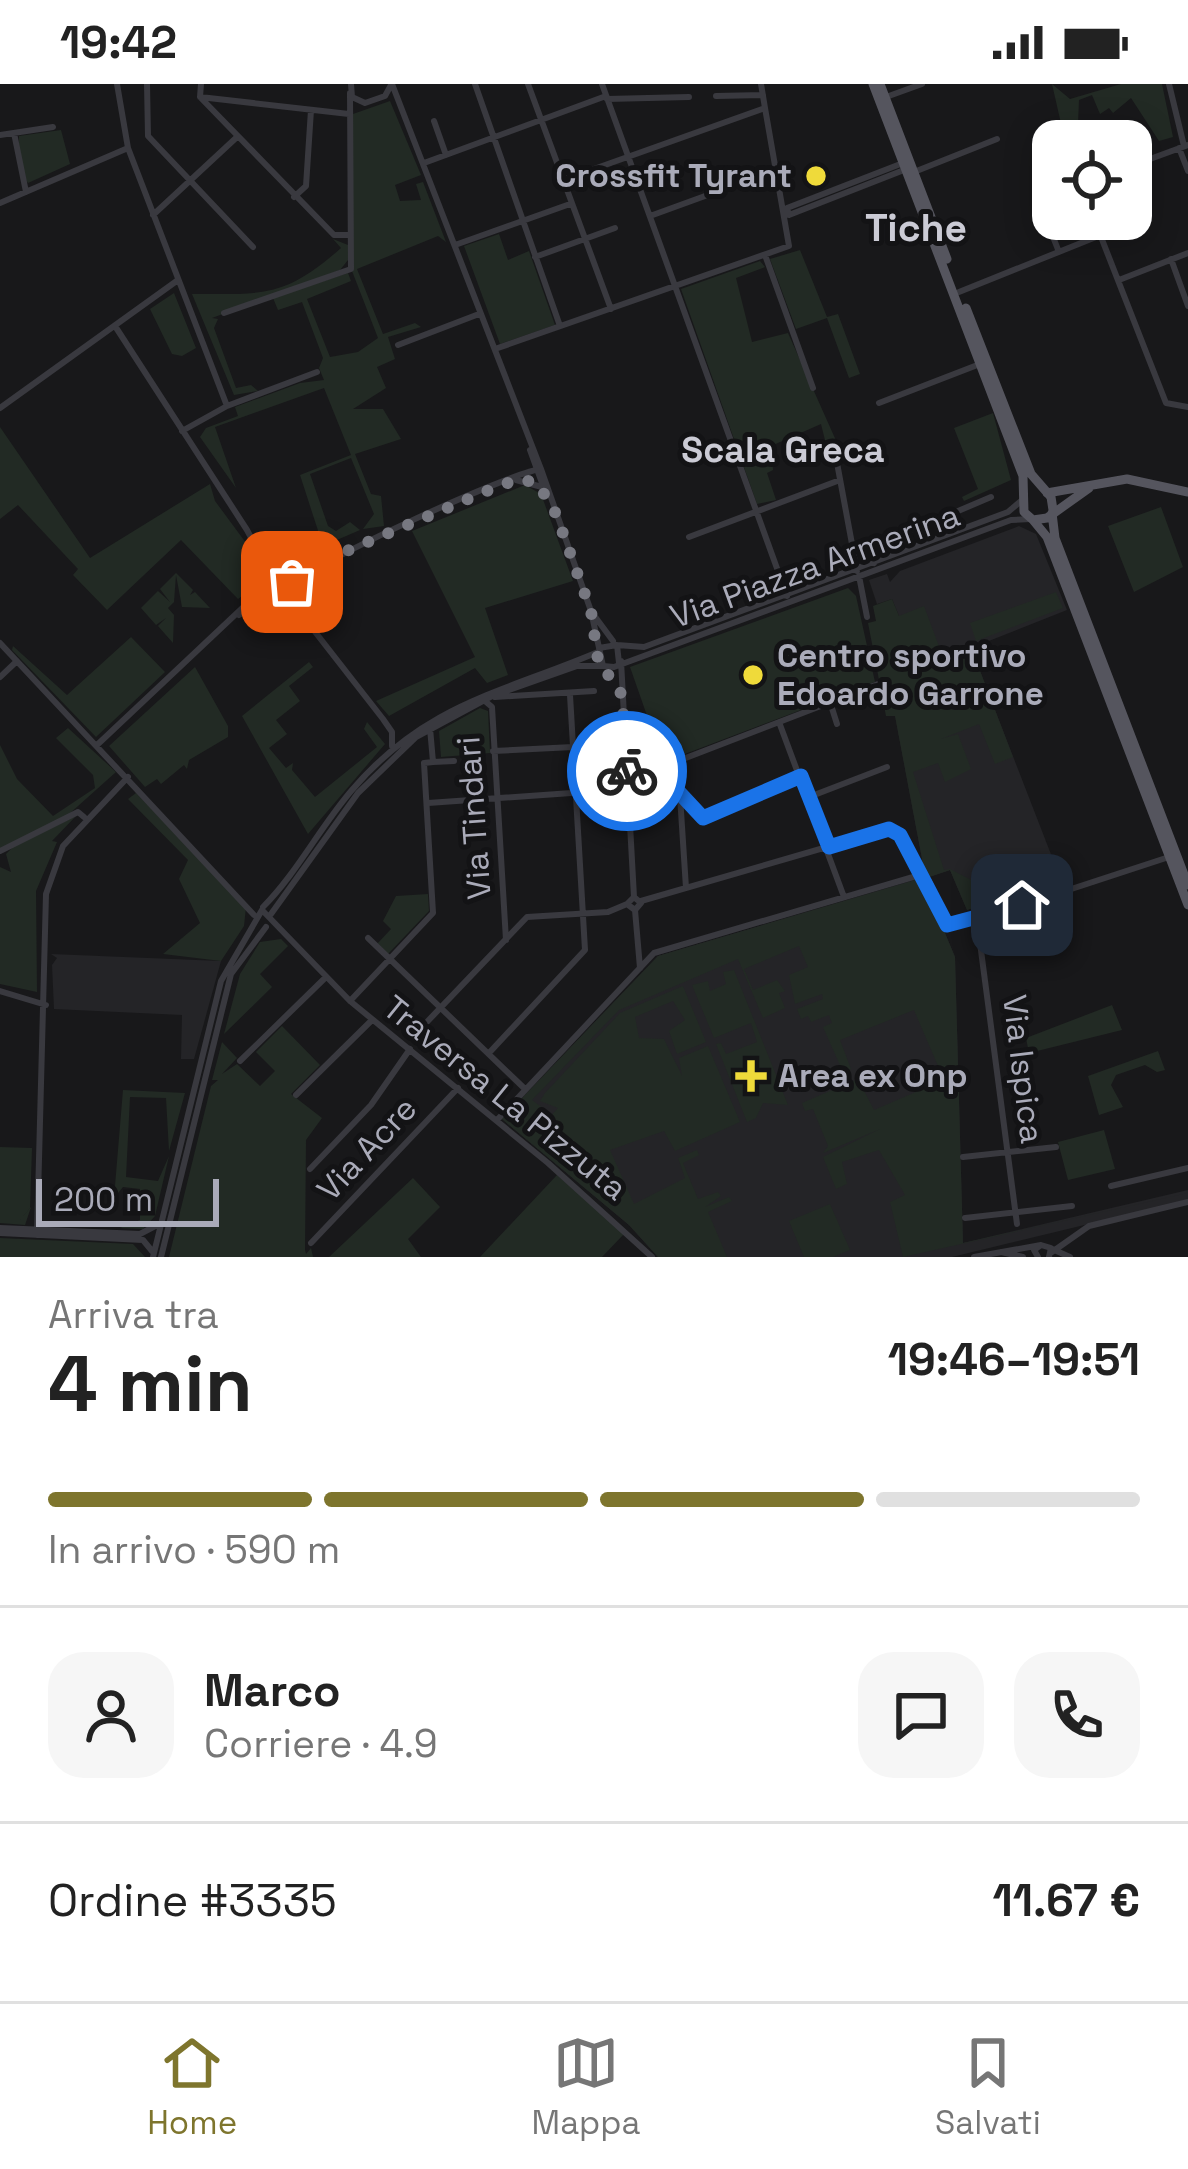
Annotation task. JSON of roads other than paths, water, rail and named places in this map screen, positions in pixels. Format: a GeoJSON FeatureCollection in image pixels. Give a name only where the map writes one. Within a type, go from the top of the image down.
{"type":"FeatureCollection","features":[{"type":"Feature","properties":{"kind":"main road"},"geometry":{"type":"LineString","coordinates":[[877,84],[1031,474],[1046,492],[1062,556],[1188,885]]}},
{"type":"Feature","properties":{"kind":"main road"},"geometry":{"type":"LineString","coordinates":[[877,84],[1015,459],[1032,519],[1047,537],[1188,905]]}},
{"type":"Feature","properties":{"kind":"main road"},"geometry":{"type":"LineString","coordinates":[[1025,498],[1127,479],[1188,492]]}},
{"type":"Feature","properties":{"kind":"main road"},"geometry":{"type":"LineString","coordinates":[[1032,519],[1053,512],[1089,488]]}},
{"type":"Feature","properties":{"kind":"street"},"geometry":{"type":"LineString","coordinates":[[117,84],[128,148],[231,405]]}},
{"type":"Feature","properties":{"kind":"street"},"geometry":{"type":"LineString","coordinates":[[147,84],[148,136],[253,247]]}},
{"type":"Feature","properties":{"kind":"street"},"geometry":{"type":"LineString","coordinates":[[201,84],[200,98],[294,197],[334,235],[350,236]]}},
{"type":"Feature","properties":{"kind":"street"},"geometry":{"type":"LineString","coordinates":[[385,96],[392,84]]}},
{"type":"Feature","properties":{"kind":"street"},"geometry":{"type":"LineString","coordinates":[[392,84],[556,514]]}},
{"type":"Feature","properties":{"kind":"street"},"geometry":{"type":"LineString","coordinates":[[475,84],[560,326]]}},
{"type":"Feature","properties":{"kind":"street"},"geometry":{"type":"LineString","coordinates":[[528,84],[611,309]]}},
{"type":"Feature","properties":{"kind":"street"},"geometry":{"type":"LineString","coordinates":[[602,84],[787,596]]}},
{"type":"Feature","properties":{"kind":"street"},"geometry":{"type":"LineString","coordinates":[[493,350],[789,246],[761,84]]}},
{"type":"Feature","properties":{"kind":"street"},"geometry":{"type":"LineString","coordinates":[[886,98],[922,84]]}},
{"type":"Feature","properties":{"kind":"street"},"geometry":{"type":"LineString","coordinates":[[1169,84],[1188,171]]}},
{"type":"Feature","properties":{"kind":"street"},"geometry":{"type":"LineString","coordinates":[[351,88],[365,103]]}},
{"type":"Feature","properties":{"kind":"street"},"geometry":{"type":"LineString","coordinates":[[224,314],[351,268],[351,88]]}},
{"type":"Feature","properties":{"kind":"street"},"geometry":{"type":"LineString","coordinates":[[716,96],[763,94]]}},
{"type":"Feature","properties":{"kind":"street"},"geometry":{"type":"LineString","coordinates":[[743,95],[745,115]]}},
{"type":"Feature","properties":{"kind":"street"},"geometry":{"type":"LineString","coordinates":[[200,98],[349,114],[385,96],[399,101]]}},
{"type":"Feature","properties":{"kind":"street"},"geometry":{"type":"LineString","coordinates":[[424,163],[607,98],[689,97]]}},
{"type":"Feature","properties":{"kind":"street"},"geometry":{"type":"LineString","coordinates":[[563,180],[764,108]]}},
{"type":"Feature","properties":{"kind":"street"},"geometry":{"type":"LineString","coordinates":[[294,197],[306,186],[311,109]]}},
{"type":"Feature","properties":{"kind":"street"},"geometry":{"type":"LineString","coordinates":[[434,122],[446,155]]}},
{"type":"Feature","properties":{"kind":"street"},"geometry":{"type":"LineString","coordinates":[[0,135],[53,127]]}},
{"type":"Feature","properties":{"kind":"street"},"geometry":{"type":"LineString","coordinates":[[14,133],[26,192]]}},
{"type":"Feature","properties":{"kind":"street"},"geometry":{"type":"LineString","coordinates":[[153,215],[236,136]]}},
{"type":"Feature","properties":{"kind":"street"},"geometry":{"type":"LineString","coordinates":[[788,211],[998,139]]}},
{"type":"Feature","properties":{"kind":"street"},"geometry":{"type":"LineString","coordinates":[[1152,158],[1184,146]]}},
{"type":"Feature","properties":{"kind":"street"},"geometry":{"type":"LineString","coordinates":[[0,203],[128,148]]}},
{"type":"Feature","properties":{"kind":"street"},"geometry":{"type":"LineString","coordinates":[[650,216],[705,196]]}},
{"type":"Feature","properties":{"kind":"street"},"geometry":{"type":"LineString","coordinates":[[455,245],[571,203]]}},
{"type":"Feature","properties":{"kind":"street"},"geometry":{"type":"LineString","coordinates":[[535,257],[615,228]]}},
{"type":"Feature","properties":{"kind":"street"},"geometry":{"type":"LineString","coordinates":[[1054,240],[1059,252]]}},
{"type":"Feature","properties":{"kind":"street"},"geometry":{"type":"LineString","coordinates":[[959,292],[1090,240]]}},
{"type":"Feature","properties":{"kind":"street"},"geometry":{"type":"LineString","coordinates":[[1103,240],[1166,403],[1188,407]]}},
{"type":"Feature","properties":{"kind":"street"},"geometry":{"type":"LineString","coordinates":[[1118,280],[1188,253]]}},
{"type":"Feature","properties":{"kind":"street"},"geometry":{"type":"LineString","coordinates":[[764,255],[813,388]]}},
{"type":"Feature","properties":{"kind":"street"},"geometry":{"type":"LineString","coordinates":[[1172,259],[1188,306]]}},
{"type":"Feature","properties":{"kind":"street"},"geometry":{"type":"LineString","coordinates":[[0,408],[178,280]]}},
{"type":"Feature","properties":{"kind":"street"},"geometry":{"type":"LineString","coordinates":[[398,345],[480,314]]}},
{"type":"Feature","properties":{"kind":"street"},"geometry":{"type":"LineString","coordinates":[[116,326],[248,530],[292,583],[319,638]]}},
{"type":"Feature","properties":{"kind":"street"},"geometry":{"type":"LineString","coordinates":[[879,403],[980,364]]}},
{"type":"Feature","properties":{"kind":"street"},"geometry":{"type":"LineString","coordinates":[[182,431],[231,405],[317,372]]}},
{"type":"Feature","properties":{"kind":"street"},"geometry":{"type":"LineString","coordinates":[[193,447],[203,421]]}},
{"type":"Feature","properties":{"kind":"street"},"geometry":{"type":"LineString","coordinates":[[526,435],[591,611],[598,650],[622,695]]}},
{"type":"Feature","properties":{"kind":"street"},"geometry":{"type":"LineString","coordinates":[[835,452],[867,617]]}},
{"type":"Feature","properties":{"kind":"street"},"geometry":{"type":"LineString","coordinates":[[523,476],[532,456]]}},
{"type":"Feature","properties":{"kind":"street"},"geometry":{"type":"LineString","coordinates":[[1012,508],[1021,494],[1015,459]]}},
{"type":"Feature","properties":{"kind":"street"},"geometry":{"type":"LineString","coordinates":[[97,745],[272,579],[538,471]]}},
{"type":"Feature","properties":{"kind":"street"},"geometry":{"type":"LineString","coordinates":[[523,476],[544,488]]}},
{"type":"Feature","properties":{"kind":"street"},"geometry":{"type":"LineString","coordinates":[[689,537],[840,480]]}},
{"type":"Feature","properties":{"kind":"street"},"geometry":{"type":"LineString","coordinates":[[872,566],[906,533],[991,496]]}},
{"type":"Feature","properties":{"kind":"street","name":"Via Piazza Armerina"},"geometry":{"type":"LineString","coordinates":[[262,914],[353,788],[391,750],[413,731],[484,692],[598,650],[616,645],[644,647],[858,574],[1012,508],[1025,498]]}},
{"type":"Feature","properties":{"kind":"street","name":"Via Piazza Armerina"},"geometry":{"type":"LineString","coordinates":[[262,914],[358,793],[430,727],[481,700],[577,666],[620,662],[1011,520],[1032,519]]}},
{"type":"Feature","properties":{"kind":"street"},"geometry":{"type":"LineString","coordinates":[[248,530],[272,579],[392,732],[391,750]]}},
{"type":"Feature","properties":{"kind":"street"},"geometry":{"type":"LineString","coordinates":[[906,533],[901,542],[915,549]]}},
{"type":"Feature","properties":{"kind":"street"},"geometry":{"type":"LineString","coordinates":[[232,620],[340,554]]}},
{"type":"Feature","properties":{"kind":"street"},"geometry":{"type":"LineString","coordinates":[[591,611],[616,645],[620,662],[639,896],[629,910],[640,968]]}},
{"type":"Feature","properties":{"kind":"street"},"geometry":{"type":"LineString","coordinates":[[0,643],[287,941]]}},
{"type":"Feature","properties":{"kind":"street"},"geometry":{"type":"LineString","coordinates":[[0,677],[16,661]]}},
{"type":"Feature","properties":{"kind":"street"},"geometry":{"type":"LineString","coordinates":[[627,776],[662,774],[670,764],[878,684]]}},
{"type":"Feature","properties":{"kind":"street"},"geometry":{"type":"LineString","coordinates":[[492,696],[594,691]]}},
{"type":"Feature","properties":{"kind":"street"},"geometry":{"type":"LineString","coordinates":[[489,1053],[585,950],[570,695]]}},
{"type":"Feature","properties":{"kind":"street","name":"Via Tindari"},"geometry":{"type":"LineString","coordinates":[[481,700],[492,707],[506,940]]}},
{"type":"Feature","properties":{"kind":"street"},"geometry":{"type":"LineString","coordinates":[[830,702],[837,724]]}},
{"type":"Feature","properties":{"kind":"street"},"geometry":{"type":"LineString","coordinates":[[383,719],[392,729],[413,731]]}},
{"type":"Feature","properties":{"kind":"street"},"geometry":{"type":"LineString","coordinates":[[779,722],[844,897]]}},
{"type":"Feature","properties":{"kind":"street"},"geometry":{"type":"LineString","coordinates":[[430,727],[433,763]]}},
{"type":"Feature","properties":{"kind":"street"},"geometry":{"type":"LineString","coordinates":[[493,752],[573,746]]}},
{"type":"Feature","properties":{"kind":"street"},"geometry":{"type":"LineString","coordinates":[[350,1001],[433,913],[424,763],[454,761]]}},
{"type":"Feature","properties":{"kind":"street"},"geometry":{"type":"LineString","coordinates":[[809,796],[886,767]]}},
{"type":"Feature","properties":{"kind":"street"},"geometry":{"type":"LineString","coordinates":[[662,774],[703,818],[801,776]]}},
{"type":"Feature","properties":{"kind":"street"},"geometry":{"type":"LineString","coordinates":[[37,1232],[46,894],[63,846],[85,817],[128,777]]}},
{"type":"Feature","properties":{"kind":"street"},"geometry":{"type":"LineString","coordinates":[[427,803],[628,789]]}},
{"type":"Feature","properties":{"kind":"street"},"geometry":{"type":"LineString","coordinates":[[680,792],[686,888]]}},
{"type":"Feature","properties":{"kind":"street"},"geometry":{"type":"LineString","coordinates":[[0,851],[78,812],[85,817]]}},
{"type":"Feature","properties":{"kind":"street"},"geometry":{"type":"LineString","coordinates":[[639,896],[686,888],[889,829],[900,835],[920,875],[929,881],[947,925],[977,920],[1169,856]]}},
{"type":"Feature","properties":{"kind":"street"},"geometry":{"type":"LineString","coordinates":[[639,952],[654,953],[920,875]]}},
{"type":"Feature","properties":{"kind":"street"},"geometry":{"type":"LineString","coordinates":[[1039,951],[1058,944],[1060,906],[1070,891]]}},
{"type":"Feature","properties":{"kind":"street"},"geometry":{"type":"LineString","coordinates":[[425,1024],[534,917],[629,910]]}},
{"type":"Feature","properties":{"kind":"street"},"geometry":{"type":"LineString","coordinates":[[155,1257],[231,974],[264,927],[262,914]]}},
{"type":"Feature","properties":{"kind":"street"},"geometry":{"type":"LineString","coordinates":[[262,914],[264,927],[287,941]]}},
{"type":"Feature","properties":{"kind":"street"},"geometry":{"type":"LineString","coordinates":[[155,1257],[221,981],[262,914]]}},
{"type":"Feature","properties":{"kind":"street","name":"Via Ispica"},"geometry":{"type":"LineString","coordinates":[[977,920],[1017,1224]]}},
{"type":"Feature","properties":{"kind":"street"},"geometry":{"type":"LineString","coordinates":[[368,938],[526,1089]]}},
{"type":"Feature","properties":{"kind":"street","name":"Traversa La Pizzuta"},"geometry":{"type":"LineString","coordinates":[[287,941],[350,1001],[497,1120],[652,1257]]}},
{"type":"Feature","properties":{"kind":"street"},"geometry":{"type":"LineString","coordinates":[[497,1120],[654,953]]}},
{"type":"Feature","properties":{"kind":"street"},"geometry":{"type":"LineString","coordinates":[[240,1060],[326,978]]}},
{"type":"Feature","properties":{"kind":"street"},"geometry":{"type":"LineString","coordinates":[[0,991],[46,1005]]}},
{"type":"Feature","properties":{"kind":"street"},"geometry":{"type":"LineString","coordinates":[[296,1095],[372,1020]]}},
{"type":"Feature","properties":{"kind":"street"},"geometry":{"type":"LineString","coordinates":[[310,1169],[371,1105],[410,1049]]}},
{"type":"Feature","properties":{"kind":"street","name":"Via Acre"},"geometry":{"type":"LineString","coordinates":[[311,1243],[458,1088]]}},
{"type":"Feature","properties":{"kind":"street"},"geometry":{"type":"LineString","coordinates":[[963,1157],[1057,1147]]}},
{"type":"Feature","properties":{"kind":"street"},"geometry":{"type":"LineString","coordinates":[[1111,1186],[1188,1168]]}},
{"type":"Feature","properties":{"kind":"street"},"geometry":{"type":"LineString","coordinates":[[1052,1253],[1089,1226],[1188,1202]]}},
{"type":"Feature","properties":{"kind":"street"},"geometry":{"type":"LineString","coordinates":[[965,1218],[1072,1206]]}},
{"type":"Feature","properties":{"kind":"street"},"geometry":{"type":"LineString","coordinates":[[0,1231],[140,1234],[157,1226],[165,1209]]}},
{"type":"Feature","properties":{"kind":"street"},"geometry":{"type":"LineString","coordinates":[[37,1232],[143,1240],[155,1257]]}},
{"type":"Feature","properties":{"kind":"street"},"geometry":{"type":"LineString","coordinates":[[1038,1257],[1034,1250],[1040,1245]]}},
{"type":"Feature","properties":{"kind":"street"},"geometry":{"type":"LineString","coordinates":[[974,1257],[1040,1245],[1070,1257]]}},
{"type":"Feature","properties":{"kind":"street"},"geometry":{"type":"LineString","coordinates":[[985,1255],[1023,1257]]}},
{"type":"Feature","properties":{"kind":"place","name":"Crossfit Tyrant"},"geometry":{"type":"Point","coordinates":[816,176]}},
{"type":"Feature","properties":{"kind":"place","name":"Centro sportivo Edoardo Garrone"},"geometry":{"type":"Point","coordinates":[753,675]}},
{"type":"Feature","properties":{"kind":"place","name":"Area ex Onp"},"geometry":{"type":"Point","coordinates":[751,1076]}},
{"type":"Feature","properties":{"kind":"district","name":"Tiche"},"geometry":{"type":"Point","coordinates":[916,227]}},
{"type":"Feature","properties":{"kind":"district","name":"Scala Greca"},"geometry":{"type":"Point","coordinates":[783,450]}}]}
